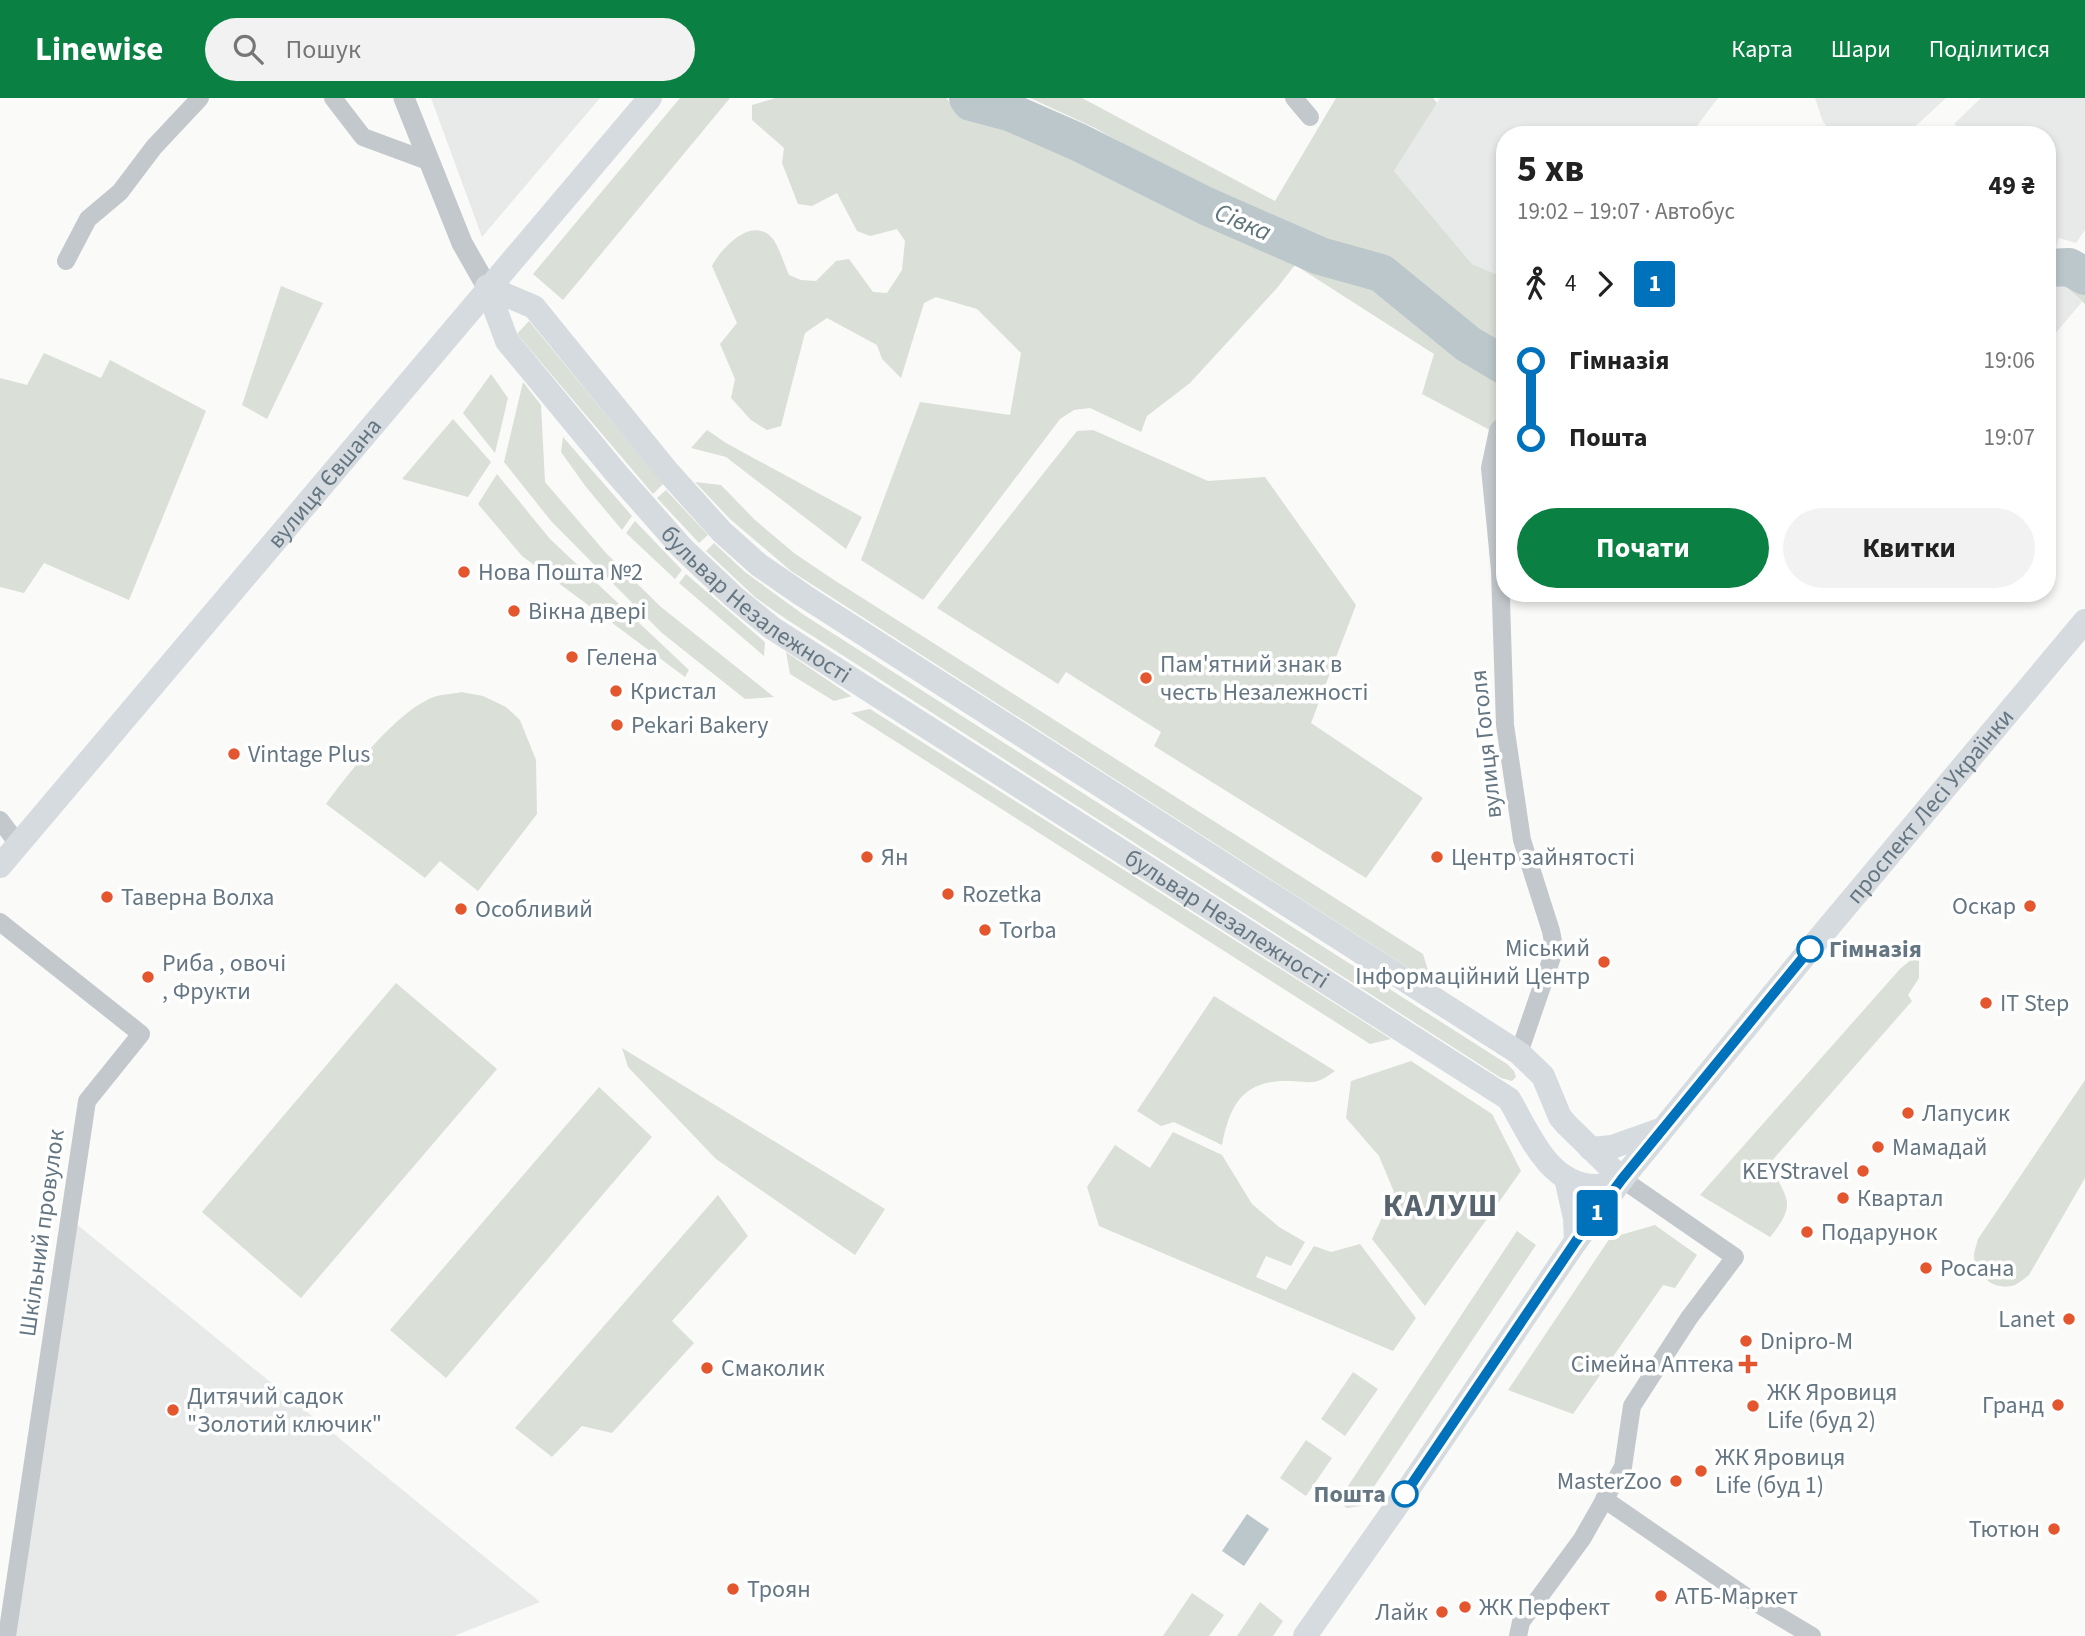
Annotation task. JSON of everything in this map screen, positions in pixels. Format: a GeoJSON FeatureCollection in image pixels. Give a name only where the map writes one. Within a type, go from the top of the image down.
{"type":"FeatureCollection","features":[{"type":"Feature","properties":{"kind":"main road","name":"вулиця Євшана"},"geometry":{"type":"LineString","coordinates":[[0,866],[487,287],[650,98]]}},
{"type":"Feature","properties":{"kind":"main road","name":"бульвар Незалежності"},"geometry":{"type":"LineString","coordinates":[[487,287],[534,307],[668,472],[722,532],[760,565],[932,679],[1519,1053],[1543,1076],[1560,1117],[1622,1179]]}},
{"type":"Feature","properties":{"kind":"main road","name":"бульвар Незалежності"},"geometry":{"type":"LineString","coordinates":[[487,287],[507,341],[682,549],[734,597],[772,628],[1509,1099],[1544,1159],[1566,1178]]}},
{"type":"Feature","properties":{"kind":"main road","name":"проспект Лесі Українки"},"geometry":{"type":"LineString","coordinates":[[1306,1636],[1576,1241],[1622,1179],[2085,621]]}},
{"type":"Feature","properties":{"kind":"main road"},"geometry":{"type":"LineString","coordinates":[[1591,1149],[1612,1147],[1664,1128]]}},
{"type":"Feature","properties":{"kind":"main road"},"geometry":{"type":"LineString","coordinates":[[1576,1241],[1566,1178],[1598,1186],[1622,1179]]}},
{"type":"Feature","properties":{"kind":"street"},"geometry":{"type":"LineString","coordinates":[[66,261],[88,219],[120,192],[154,147],[200,98]]}},
{"type":"Feature","properties":{"kind":"street"},"geometry":{"type":"LineString","coordinates":[[333,98],[363,137],[428,161]]}},
{"type":"Feature","properties":{"kind":"street"},"geometry":{"type":"LineString","coordinates":[[404,98],[462,243],[487,287]]}},
{"type":"Feature","properties":{"kind":"street"},"geometry":{"type":"LineString","coordinates":[[1294,98],[1310,117]]}},
{"type":"Feature","properties":{"kind":"street","name":"вулиця Гоголя"},"geometry":{"type":"LineString","coordinates":[[1496,437],[1490,478],[1496,533]]}},
{"type":"Feature","properties":{"kind":"street","name":"вулиця Гоголя"},"geometry":{"type":"LineString","coordinates":[[1501,602],[1505,725],[1522,840],[1548,918],[1554,947],[1519,1053]]}},
{"type":"Feature","properties":{"kind":"street"},"geometry":{"type":"LineString","coordinates":[[0,820],[18,844]]}},
{"type":"Feature","properties":{"kind":"street","name":"Шкільний провулок"},"geometry":{"type":"LineString","coordinates":[[0,922],[141,1034],[87,1101],[7,1636]]}},
{"type":"Feature","properties":{"kind":"street"},"geometry":{"type":"LineString","coordinates":[[1518,1636],[1521,1622],[1582,1539],[1623,1467],[1632,1406],[1689,1318],[1735,1257],[1622,1179]]}},
{"type":"Feature","properties":{"kind":"street"},"geometry":{"type":"LineString","coordinates":[[1604,1499],[1748,1598],[1812,1636]]}},
{"type":"Feature","properties":{"kind":"shaded area"},"geometry":{"type":"Polygon","coordinates":[[[431,98],[600,98],[482,237],[431,98]]]}},
{"type":"Feature","properties":{"kind":"shaded area"},"geometry":{"type":"Polygon","coordinates":[[[680,98],[730,98],[563,300],[533,274],[680,98]]]}},
{"type":"Feature","properties":{"kind":"shaded area"},"geometry":{"type":"Polygon","coordinates":[[[776,98],[946,98],[964,119],[1042,139],[1100,171],[1294,264],[1281,222],[1223,200],[1095,128],[1030,98],[1082,98],[1275,201],[1336,98],[1433,98],[1437,103],[1394,171],[1472,264],[1496,274],[1496,433],[1422,394],[1434,354],[1295,265],[1190,383],[1147,416],[1141,432],[1090,408],[1074,410],[1060,419],[923,600],[861,560],[920,402],[1010,415],[1021,353],[977,309],[936,297],[924,303],[901,378],[882,359],[877,345],[827,318],[805,333],[781,426],[767,430],[751,420],[731,398],[735,379],[720,344],[737,323],[712,266],[716,259],[738,236],[756,230],[765,232],[773,239],[789,275],[801,280],[816,281],[836,261],[849,259],[873,292],[887,293],[902,270],[905,241],[897,229],[870,236],[857,231],[837,193],[812,206],[798,204],[782,163],[784,148],[752,120],[752,105],[776,98]]]}},
{"type":"Feature","properties":{"kind":"shaded area"},"geometry":{"type":"Polygon","coordinates":[[[1440,98],[1718,98],[1697,126],[1496,126],[1496,274],[1472,264],[1394,171],[1440,98]]]}},
{"type":"Feature","properties":{"kind":"shaded area"},"geometry":{"type":"Polygon","coordinates":[[[1815,98],[1946,98],[1916,126],[1826,126],[1815,98]]]}},
{"type":"Feature","properties":{"kind":"shaded area"},"geometry":{"type":"Polygon","coordinates":[[[1981,98],[2085,98],[2085,230],[2076,243],[2059,238],[2056,248],[2056,126],[1954,124],[1981,98]]]}},
{"type":"Feature","properties":{"kind":"shaded area"},"geometry":{"type":"Polygon","coordinates":[[[2085,261],[2085,304],[2056,278],[2085,261]]]}},
{"type":"Feature","properties":{"kind":"shaded area"},"geometry":{"type":"Polygon","coordinates":[[[2056,278],[2082,302],[2056,333],[2056,278]]]}},
{"type":"Feature","properties":{"kind":"shaded area"},"geometry":{"type":"Polygon","coordinates":[[[281,286],[323,303],[267,419],[242,405],[281,286]]]}},
{"type":"Feature","properties":{"kind":"shaded area"},"geometry":{"type":"Polygon","coordinates":[[[529,321],[663,484],[653,494],[517,334],[529,321]]]}},
{"type":"Feature","properties":{"kind":"shaded area"},"geometry":{"type":"Polygon","coordinates":[[[44,353],[101,378],[110,360],[206,411],[129,600],[44,563],[24,593],[0,587],[0,378],[27,385],[44,353]]]}},
{"type":"Feature","properties":{"kind":"shaded area"},"geometry":{"type":"Polygon","coordinates":[[[491,374],[508,398],[495,453],[463,413],[491,374]]]}},
{"type":"Feature","properties":{"kind":"shaded area"},"geometry":{"type":"Polygon","coordinates":[[[523,382],[541,405],[545,482],[606,553],[661,607],[774,697],[745,699],[662,633],[551,521],[504,462],[523,382]]]}},
{"type":"Feature","properties":{"kind":"shaded area"},"geometry":{"type":"Polygon","coordinates":[[[453,419],[491,462],[468,497],[402,479],[453,419]]]}},
{"type":"Feature","properties":{"kind":"shaded area"},"geometry":{"type":"Polygon","coordinates":[[[707,430],[862,517],[846,549],[726,457],[691,448],[707,430]]]}},
{"type":"Feature","properties":{"kind":"shaded area"},"geometry":{"type":"Polygon","coordinates":[[[1093,430],[1208,481],[1265,477],[1356,605],[1311,723],[1423,798],[1366,878],[1154,746],[1161,732],[1066,672],[1058,684],[937,608],[1077,431],[1093,430]]]}},
{"type":"Feature","properties":{"kind":"shaded area"},"geometry":{"type":"Polygon","coordinates":[[[563,437],[632,516],[622,530],[561,452],[563,437]]]}},
{"type":"Feature","properties":{"kind":"shaded area"},"geometry":{"type":"Polygon","coordinates":[[[497,474],[550,539],[689,670],[685,677],[522,556],[478,504],[497,474]]]}},
{"type":"Feature","properties":{"kind":"shaded area"},"geometry":{"type":"Polygon","coordinates":[[[695,482],[721,485],[755,520],[794,553],[834,580],[1423,954],[1432,983],[791,571],[730,519],[695,482]]]}},
{"type":"Feature","properties":{"kind":"shaded area"},"geometry":{"type":"Polygon","coordinates":[[[666,490],[708,535],[699,543],[657,498],[666,490]]]}},
{"type":"Feature","properties":{"kind":"shaded area"},"geometry":{"type":"Polygon","coordinates":[[[635,521],[682,570],[675,579],[626,533],[635,521]]]}},
{"type":"Feature","properties":{"kind":"shaded area"},"geometry":{"type":"Polygon","coordinates":[[[714,543],[745,572],[804,615],[1507,1064],[1516,1077],[1512,1081],[1501,1078],[786,619],[756,598],[706,551],[714,543]]]}},
{"type":"Feature","properties":{"kind":"shaded area"},"geometry":{"type":"Polygon","coordinates":[[[686,574],[765,642],[764,656],[679,583],[686,574]]]}},
{"type":"Feature","properties":{"kind":"shaded area"},"geometry":{"type":"Polygon","coordinates":[[[786,652],[852,696],[834,701],[790,674],[786,652]]]}},
{"type":"Feature","properties":{"kind":"shaded area"},"geometry":{"type":"Polygon","coordinates":[[[461,692],[483,696],[506,707],[520,720],[536,760],[537,814],[478,891],[440,861],[425,878],[326,804],[375,743],[405,715],[434,697],[461,692]]]}},
{"type":"Feature","properties":{"kind":"shaded area"},"geometry":{"type":"Polygon","coordinates":[[[870,709],[1391,1039],[1370,1044],[851,713],[870,709]]]}},
{"type":"Feature","properties":{"kind":"shaded area"},"geometry":{"type":"Polygon","coordinates":[[[1912,959],[1919,959],[1919,978],[1908,995],[1912,1001],[1769,1164],[1787,1201],[1784,1216],[1770,1237],[1700,1195],[1900,969],[1912,959]]]}},
{"type":"Feature","properties":{"kind":"shaded area"},"geometry":{"type":"Polygon","coordinates":[[[396,983],[497,1069],[301,1298],[202,1212],[396,983]]]}},
{"type":"Feature","properties":{"kind":"shaded area"},"geometry":{"type":"Polygon","coordinates":[[[1214,996],[1335,1071],[1318,1081],[1273,1082],[1250,1090],[1235,1106],[1222,1145],[1174,1122],[1161,1126],[1137,1111],[1214,996]]]}},
{"type":"Feature","properties":{"kind":"shaded area"},"geometry":{"type":"Polygon","coordinates":[[[622,1048],[885,1209],[855,1255],[716,1159],[628,1067],[622,1048]]]}},
{"type":"Feature","properties":{"kind":"shaded area"},"geometry":{"type":"Polygon","coordinates":[[[1411,1061],[1492,1114],[1521,1171],[1425,1306],[1372,1239],[1394,1192],[1379,1156],[1346,1118],[1351,1081],[1411,1061]]]}},
{"type":"Feature","properties":{"kind":"shaded area"},"geometry":{"type":"Polygon","coordinates":[[[2085,1080],[2085,1178],[2029,1275],[2008,1287],[1987,1281],[1975,1263],[1974,1254],[1978,1239],[2085,1080]]]}},
{"type":"Feature","properties":{"kind":"shaded area"},"geometry":{"type":"Polygon","coordinates":[[[599,1087],[652,1137],[446,1378],[390,1330],[599,1087]]]}},
{"type":"Feature","properties":{"kind":"shaded area"},"geometry":{"type":"Polygon","coordinates":[[[1173,1132],[1222,1155],[1252,1204],[1279,1227],[1305,1242],[1291,1266],[1266,1256],[1256,1277],[1286,1290],[1314,1246],[1331,1252],[1360,1244],[1416,1318],[1393,1351],[1099,1226],[1087,1187],[1115,1145],[1150,1168],[1173,1132]]]}},
{"type":"Feature","properties":{"kind":"shaded area"},"geometry":{"type":"Polygon","coordinates":[[[718,1195],[748,1236],[672,1321],[694,1343],[612,1433],[582,1426],[552,1457],[515,1428],[718,1195]]]}},
{"type":"Feature","properties":{"kind":"shaded area","name":"Дитячий садок \"Золотий ключик\""},"geometry":{"type":"Polygon","coordinates":[[[69,1218],[540,1602],[454,1636],[7,1636],[69,1218]]]}},
{"type":"Feature","properties":{"kind":"shaded area"},"geometry":{"type":"Polygon","coordinates":[[[1655,1225],[1697,1255],[1675,1288],[1663,1285],[1573,1414],[1508,1390],[1610,1238],[1655,1225]]]}},
{"type":"Feature","properties":{"kind":"shaded area"},"geometry":{"type":"Polygon","coordinates":[[[1517,1231],[1536,1245],[1361,1506],[1347,1508],[1338,1501],[1517,1231]]]}},
{"type":"Feature","properties":{"kind":"shaded area"},"geometry":{"type":"Polygon","coordinates":[[[1353,1372],[1378,1389],[1345,1436],[1321,1419],[1353,1372]]]}},
{"type":"Feature","properties":{"kind":"shaded area"},"geometry":{"type":"Polygon","coordinates":[[[1306,1440],[1332,1458],[1306,1496],[1280,1478],[1306,1440]]]}},
{"type":"Feature","properties":{"kind":"shaded area"},"geometry":{"type":"Polygon","coordinates":[[[1247,1514],[1269,1529],[1244,1566],[1222,1551],[1247,1514]]]}},
{"type":"Feature","properties":{"kind":"shaded area"},"geometry":{"type":"Polygon","coordinates":[[[1192,1593],[1224,1615],[1209,1636],[1163,1636],[1192,1593]]]}},
{"type":"Feature","properties":{"kind":"shaded area"},"geometry":{"type":"Polygon","coordinates":[[[1260,1602],[1283,1621],[1273,1636],[1237,1636],[1260,1602]]]}},
{"type":"Feature","properties":{"kind":"waterway","name":"Сівка"},"geometry":{"type":"LineString","coordinates":[[968,98],[971,102],[1012,113],[1078,142],[1206,206],[1320,256],[1381,273],[1468,344],[1496,361]]}},
{"type":"Feature","properties":{"kind":"waterway","name":"Сівка"},"geometry":{"type":"LineString","coordinates":[[2056,268],[2069,267],[2085,276]]}},
{"type":"Feature","properties":{"kind":"bus line","name":"1"},"geometry":{"type":"LineString","coordinates":[[1405,1494],[1576,1241],[1622,1179],[1810,949]]}},
{"type":"Feature","properties":{"kind":"place","name":"Нова Пошта №2"},"geometry":{"type":"Point","coordinates":[464,572]}},
{"type":"Feature","properties":{"kind":"place","name":"Вікна двері"},"geometry":{"type":"Point","coordinates":[514,611]}},
{"type":"Feature","properties":{"kind":"place","name":"Гелена"},"geometry":{"type":"Point","coordinates":[572,657]}},
{"type":"Feature","properties":{"kind":"place","name":"Пам'ятний знак в честь Незалежності"},"geometry":{"type":"Point","coordinates":[1146,678]}},
{"type":"Feature","properties":{"kind":"place","name":"Кристал"},"geometry":{"type":"Point","coordinates":[616,691]}},
{"type":"Feature","properties":{"kind":"place","name":"Pekari Bakery"},"geometry":{"type":"Point","coordinates":[617,725]}},
{"type":"Feature","properties":{"kind":"place","name":"Vintage Plus"},"geometry":{"type":"Point","coordinates":[234,754]}},
{"type":"Feature","properties":{"kind":"place","name":"Ян"},"geometry":{"type":"Point","coordinates":[867,857]}},
{"type":"Feature","properties":{"kind":"place","name":"Центр зайнятості"},"geometry":{"type":"Point","coordinates":[1437,857]}},
{"type":"Feature","properties":{"kind":"place","name":"Rozetka"},"geometry":{"type":"Point","coordinates":[948,894]}},
{"type":"Feature","properties":{"kind":"place","name":"Таверна Волха"},"geometry":{"type":"Point","coordinates":[107,897]}},
{"type":"Feature","properties":{"kind":"place","name":"Оскар"},"geometry":{"type":"Point","coordinates":[2030,906]}},
{"type":"Feature","properties":{"kind":"place","name":"Особливий"},"geometry":{"type":"Point","coordinates":[461,909]}},
{"type":"Feature","properties":{"kind":"place","name":"Torba"},"geometry":{"type":"Point","coordinates":[985,930]}},
{"type":"Feature","properties":{"kind":"place","name":"Гімназія"},"geometry":{"type":"Point","coordinates":[1810,949]}},
{"type":"Feature","properties":{"kind":"place","name":"Міський Інформаційний Центр"},"geometry":{"type":"Point","coordinates":[1604,962]}},
{"type":"Feature","properties":{"kind":"place","name":"Риба , овочі , Фрукти"},"geometry":{"type":"Point","coordinates":[148,977]}},
{"type":"Feature","properties":{"kind":"place","name":"IT Step"},"geometry":{"type":"Point","coordinates":[1986,1003]}},
{"type":"Feature","properties":{"kind":"place","name":"Лапусик"},"geometry":{"type":"Point","coordinates":[1908,1113]}},
{"type":"Feature","properties":{"kind":"place","name":"Мамадай"},"geometry":{"type":"Point","coordinates":[1878,1147]}},
{"type":"Feature","properties":{"kind":"place","name":"KEYStravel"},"geometry":{"type":"Point","coordinates":[1863,1171]}},
{"type":"Feature","properties":{"kind":"place","name":"Квартал"},"geometry":{"type":"Point","coordinates":[1843,1198]}},
{"type":"Feature","properties":{"kind":"place","name":"Подарунок"},"geometry":{"type":"Point","coordinates":[1807,1232]}},
{"type":"Feature","properties":{"kind":"place","name":"Росана"},"geometry":{"type":"Point","coordinates":[1926,1268]}},
{"type":"Feature","properties":{"kind":"place","name":"Lanet"},"geometry":{"type":"Point","coordinates":[2069,1319]}},
{"type":"Feature","properties":{"kind":"place","name":"Dnipro-M"},"geometry":{"type":"Point","coordinates":[1746,1341]}},
{"type":"Feature","properties":{"kind":"place","name":"Сімейна Аптека"},"geometry":{"type":"Point","coordinates":[1748,1364]}},
{"type":"Feature","properties":{"kind":"place","name":"Смаколик"},"geometry":{"type":"Point","coordinates":[707,1368]}},
{"type":"Feature","properties":{"kind":"place","name":"Гранд"},"geometry":{"type":"Point","coordinates":[2058,1405]}},
{"type":"Feature","properties":{"kind":"place","name":"ЖК Яровиця Life (буд 2)"},"geometry":{"type":"Point","coordinates":[1753,1406]}},
{"type":"Feature","properties":{"kind":"place","name":"Дитячий садок \"Золотий ключик\""},"geometry":{"type":"Point","coordinates":[173,1410]}},
{"type":"Feature","properties":{"kind":"place","name":"ЖК Яровиця Life (буд 1)"},"geometry":{"type":"Point","coordinates":[1701,1471]}},
{"type":"Feature","properties":{"kind":"place","name":"MasterZoo"},"geometry":{"type":"Point","coordinates":[1676,1481]}},
{"type":"Feature","properties":{"kind":"place","name":"Пошта"},"geometry":{"type":"Point","coordinates":[1405,1494]}},
{"type":"Feature","properties":{"kind":"place","name":"Тютюн"},"geometry":{"type":"Point","coordinates":[2054,1529]}},
{"type":"Feature","properties":{"kind":"place","name":"Троян"},"geometry":{"type":"Point","coordinates":[733,1589]}},
{"type":"Feature","properties":{"kind":"place","name":"АТБ-Маркет"},"geometry":{"type":"Point","coordinates":[1661,1596]}},
{"type":"Feature","properties":{"kind":"place","name":"ЖК Перфект"},"geometry":{"type":"Point","coordinates":[1465,1607]}},
{"type":"Feature","properties":{"kind":"place","name":"Лайк"},"geometry":{"type":"Point","coordinates":[1442,1612]}},
{"type":"Feature","properties":{"kind":"district","name":"КАЛУШ"},"geometry":{"type":"Point","coordinates":[1441,1206]}}]}
